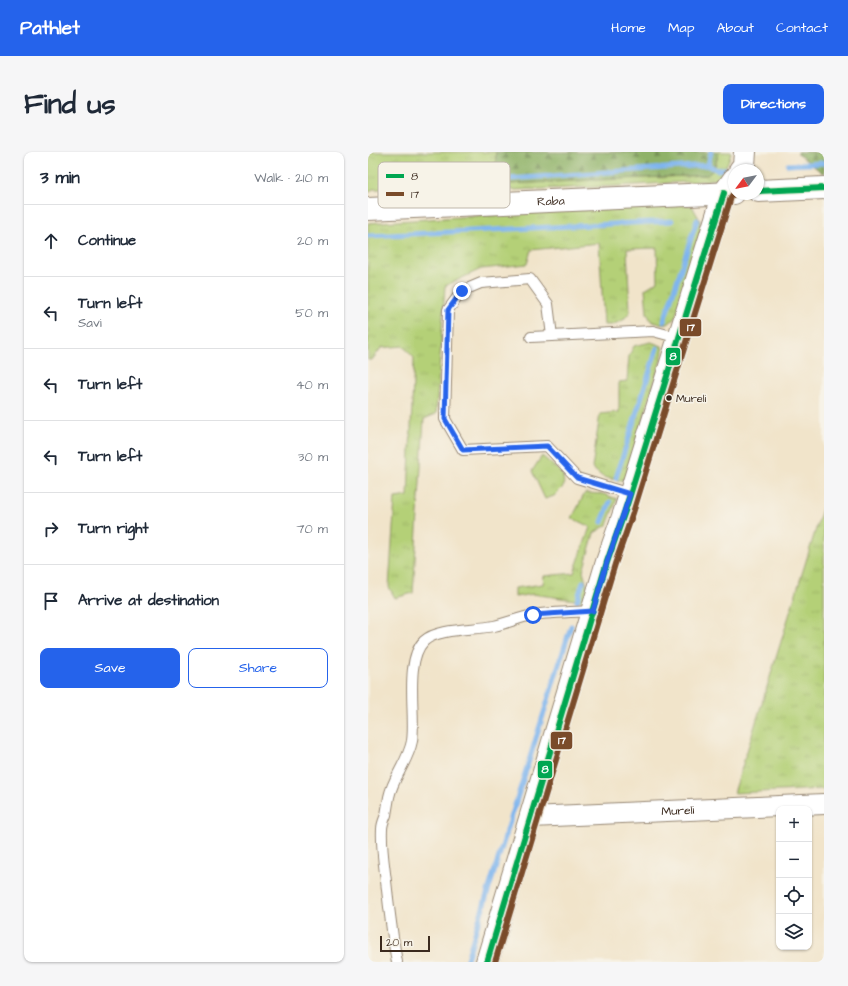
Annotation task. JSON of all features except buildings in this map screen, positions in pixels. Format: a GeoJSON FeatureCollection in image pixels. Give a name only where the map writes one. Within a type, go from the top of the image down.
{"type":"FeatureCollection","features":[{"type":"Feature","properties":{"kind":"street"},"geometry":{"type":"LineString","coordinates":[[744,164],[745,152]]}},
{"type":"Feature","properties":{"kind":"street","name":"Raba"},"geometry":{"type":"LineString","coordinates":[[510,201],[728,188]]}},
{"type":"Feature","properties":{"kind":"street"},"geometry":{"type":"LineString","coordinates":[[764,191],[824,188]]}},
{"type":"Feature","properties":{"kind":"street"},"geometry":{"type":"LineString","coordinates":[[487,962],[607,562],[679,338],[728,197]]}},
{"type":"Feature","properties":{"kind":"street","name":"Raba"},"geometry":{"type":"LineString","coordinates":[[368,209],[385,208]]}},
{"type":"Feature","properties":{"kind":"street","name":"Mureli"},"geometry":{"type":"LineString","coordinates":[[531,817],[824,804]]}},
{"type":"Feature","properties":{"kind":"lane"},"geometry":{"type":"LineString","coordinates":[[552,336],[548,304],[530,279],[482,283],[462,291],[448,310],[445,419],[463,450],[547,446],[577,478],[630,494]]}},
{"type":"Feature","properties":{"kind":"lane"},"geometry":{"type":"LineString","coordinates":[[531,337],[653,331],[679,338]]}},
{"type":"Feature","properties":{"kind":"lane"},"geometry":{"type":"LineString","coordinates":[[397,962],[392,936],[382,849],[382,828],[392,784],[408,757],[412,742],[412,686],[414,665],[418,648],[425,640],[440,633],[495,626],[533,615],[593,611]]}},
{"type":"Feature","properties":{"kind":"green space"},"geometry":{"type":"Polygon","coordinates":[[[368,152],[496,152],[496,162],[378,162],[378,189],[373,189],[368,193],[368,152]]]}},
{"type":"Feature","properties":{"kind":"green space"},"geometry":{"type":"Polygon","coordinates":[[[496,152],[719,152],[714,169],[707,175],[510,184],[510,162],[496,162],[496,152]]]}},
{"type":"Feature","properties":{"kind":"green space"},"geometry":{"type":"Polygon","coordinates":[[[719,152],[731,152],[726,166],[718,179],[600,187],[511,190],[510,188],[510,184],[707,175],[714,169],[719,152]]]}},
{"type":"Feature","properties":{"kind":"green space"},"geometry":{"type":"Polygon","coordinates":[[[798,152],[824,152],[824,174],[798,154],[798,152]]]}},
{"type":"Feature","properties":{"kind":"green space"},"geometry":{"type":"Polygon","coordinates":[[[672,203],[692,206],[700,220],[701,230],[675,318],[668,324],[651,321],[647,313],[645,289],[658,281],[657,248],[627,249],[630,312],[623,320],[612,325],[604,325],[599,243],[531,250],[527,264],[481,269],[445,286],[436,414],[424,419],[413,593],[395,598],[389,587],[395,498],[408,496],[414,358],[403,346],[381,348],[372,360],[368,360],[368,223],[672,203]]]}},
{"type":"Feature","properties":{"kind":"green space"},"geometry":{"type":"Polygon","coordinates":[[[651,342],[662,346],[663,353],[626,477],[620,481],[603,477],[592,468],[600,414],[619,412],[619,382],[627,381],[629,356],[634,346],[651,342]]]}},
{"type":"Feature","properties":{"kind":"green space"},"geometry":{"type":"Polygon","coordinates":[[[542,456],[563,474],[564,486],[554,496],[545,499],[532,471],[542,456]]]}},
{"type":"Feature","properties":{"kind":"green space"},"geometry":{"type":"Polygon","coordinates":[[[585,493],[603,494],[617,499],[607,525],[594,533],[583,571],[588,588],[582,601],[533,594],[515,597],[515,588],[543,584],[544,576],[574,573],[590,527],[572,518],[585,493]]]}},
{"type":"Feature","properties":{"kind":"green space"},"geometry":{"type":"Polygon","coordinates":[[[824,503],[824,789],[734,793],[824,503]]]}},
{"type":"Feature","properties":{"kind":"waterway"},"geometry":{"type":"LineString","coordinates":[[708,165],[711,152]]}},
{"type":"Feature","properties":{"kind":"waterway"},"geometry":{"type":"LineString","coordinates":[[788,165],[824,163]]}},
{"type":"Feature","properties":{"kind":"waterway"},"geometry":{"type":"LineString","coordinates":[[510,179],[708,165],[717,170],[725,169]]}},
{"type":"Feature","properties":{"kind":"waterway"},"geometry":{"type":"LineString","coordinates":[[664,321],[697,220]]}},
{"type":"Feature","properties":{"kind":"waterway"},"geometry":{"type":"LineString","coordinates":[[368,236],[672,221]]}},
{"type":"Feature","properties":{"kind":"waterway"},"geometry":{"type":"LineString","coordinates":[[616,478],[657,348]]}},
{"type":"Feature","properties":{"kind":"waterway"},"geometry":{"type":"LineString","coordinates":[[602,522],[610,502]]}},
{"type":"Feature","properties":{"kind":"waterway"},"geometry":{"type":"LineString","coordinates":[[577,601],[583,582]]}},
{"type":"Feature","properties":{"kind":"waterway"},"geometry":{"type":"LineString","coordinates":[[466,962],[571,626]]}},
{"type":"Feature","properties":{"kind":"transit line","name":"8"},"geometry":{"type":"LineString","coordinates":[[764,191],[824,188]]}},
{"type":"Feature","properties":{"kind":"transit line","name":"8"},"geometry":{"type":"LineString","coordinates":[[487,962],[607,562],[625,511],[724,193]]}},
{"type":"Feature","properties":{"kind":"transit line","name":"17"},"geometry":{"type":"LineString","coordinates":[[495,962],[615,564],[633,513],[730,200]]}},
{"type":"Feature","properties":{"kind":"place","name":"Mureli"},"geometry":{"type":"Point","coordinates":[669,398]}},
{"type":"Feature","properties":{"kind":"route"},"geometry":{"type":"LineString","coordinates":[[462,291],[448,310],[445,419],[463,450],[547,446],[577,478],[630,494],[607,562],[593,611],[533,615]]}}]}
